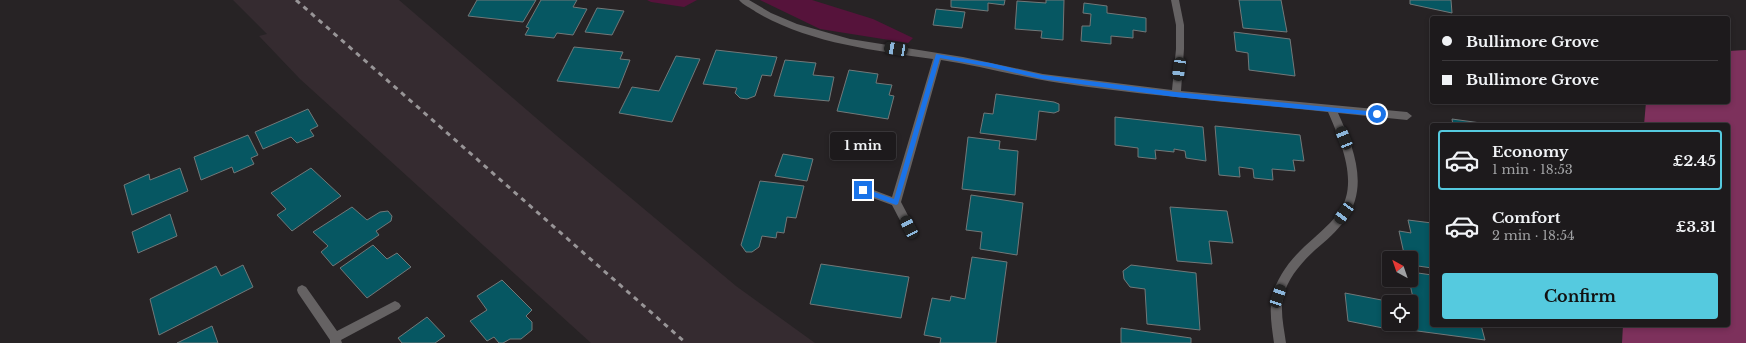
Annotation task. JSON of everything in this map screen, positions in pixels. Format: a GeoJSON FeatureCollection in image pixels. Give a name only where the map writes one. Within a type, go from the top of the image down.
{"type":"FeatureCollection","features":[{"type":"Feature","properties":{"kind":"street"},"geometry":{"type":"LineString","coordinates":[[743,0],[772,18],[812,33],[990,65],[1042,77],[1176,94],[1407,116]]}},
{"type":"Feature","properties":{"kind":"street"},"geometry":{"type":"LineString","coordinates":[[1175,0],[1180,25],[1180,49],[1176,94]]}},
{"type":"Feature","properties":{"kind":"street"},"geometry":{"type":"LineString","coordinates":[[896,202],[938,56]]}},
{"type":"Feature","properties":{"kind":"street"},"geometry":{"type":"LineString","coordinates":[[1280,343],[1276,312],[1278,296],[1283,281],[1288,271],[1298,260],[1336,224],[1347,207],[1353,187],[1350,152],[1332,110]]}},
{"type":"Feature","properties":{"kind":"street"},"geometry":{"type":"LineString","coordinates":[[863,190],[896,202],[909,227]]}},
{"type":"Feature","properties":{"kind":"street"},"geometry":{"type":"LineString","coordinates":[[302,290],[335,341],[396,306]]}},
{"type":"Feature","properties":{"kind":"shaded area"},"geometry":{"type":"Polygon","coordinates":[[[233,0],[399,0],[557,136],[736,286],[815,343],[591,343],[300,79],[259,36],[267,34],[233,0]]]}},
{"type":"Feature","properties":{"kind":"shaded area"},"geometry":{"type":"Polygon","coordinates":[[[647,0],[697,0],[684,7],[651,2],[647,0]]]}},
{"type":"Feature","properties":{"kind":"shaded area"},"geometry":{"type":"Polygon","coordinates":[[[760,0],[812,0],[873,19],[913,38],[908,43],[820,29],[760,0]]]}},
{"type":"Feature","properties":{"kind":"shaded area"},"geometry":{"type":"Polygon","coordinates":[[[1746,50],[1746,343],[1622,343],[1623,327],[1730,327],[1730,123],[1644,123],[1646,104],[1730,104],[1730,51],[1746,50]]]}},
{"type":"Feature","properties":{"kind":"building"},"geometry":{"type":"Polygon","coordinates":[[[477,0],[536,0],[523,22],[468,16],[477,0]]]}},
{"type":"Feature","properties":{"kind":"building"},"geometry":{"type":"Polygon","coordinates":[[[541,0],[577,0],[573,7],[587,9],[573,35],[557,33],[554,38],[525,35],[529,28],[526,27],[541,0]]]}},
{"type":"Feature","properties":{"kind":"building"},"geometry":{"type":"Polygon","coordinates":[[[951,0],[1005,0],[1004,5],[988,3],[988,11],[951,7],[951,0]]]}},
{"type":"Feature","properties":{"kind":"building"},"geometry":{"type":"Polygon","coordinates":[[[1046,0],[1064,0],[1063,40],[1041,38],[1042,31],[1015,29],[1017,1],[1046,3],[1046,0]]]}},
{"type":"Feature","properties":{"kind":"building"},"geometry":{"type":"Polygon","coordinates":[[[1239,0],[1281,0],[1287,32],[1243,28],[1239,0]]]}},
{"type":"Feature","properties":{"kind":"building"},"geometry":{"type":"Polygon","coordinates":[[[1410,0],[1451,0],[1452,13],[1410,4],[1410,0]]]}},
{"type":"Feature","properties":{"kind":"building"},"geometry":{"type":"Polygon","coordinates":[[[1084,3],[1107,6],[1107,13],[1146,18],[1146,32],[1133,30],[1133,38],[1111,36],[1111,44],[1081,41],[1082,26],[1090,26],[1091,14],[1083,13],[1084,3]]]}},
{"type":"Feature","properties":{"kind":"building"},"geometry":{"type":"Polygon","coordinates":[[[597,8],[624,11],[612,35],[585,32],[597,8]]]}},
{"type":"Feature","properties":{"kind":"building"},"geometry":{"type":"Polygon","coordinates":[[[936,9],[965,12],[962,28],[933,25],[936,9]]]}},
{"type":"Feature","properties":{"kind":"building"},"geometry":{"type":"Polygon","coordinates":[[[1234,32],[1290,39],[1295,76],[1249,70],[1248,53],[1236,51],[1234,32]]]}},
{"type":"Feature","properties":{"kind":"building"},"geometry":{"type":"Polygon","coordinates":[[[574,47],[623,52],[620,59],[630,60],[619,88],[557,81],[574,47]]]}},
{"type":"Feature","properties":{"kind":"building"},"geometry":{"type":"Polygon","coordinates":[[[716,50],[777,57],[771,76],[762,75],[755,96],[747,99],[740,98],[735,93],[737,88],[703,84],[716,50]]]}},
{"type":"Feature","properties":{"kind":"building"},"geometry":{"type":"Polygon","coordinates":[[[676,56],[700,59],[672,122],[619,113],[632,87],[659,91],[676,56]]]}},
{"type":"Feature","properties":{"kind":"building"},"geometry":{"type":"Polygon","coordinates":[[[785,60],[816,63],[813,75],[834,77],[829,101],[774,96],[785,60]]]}},
{"type":"Feature","properties":{"kind":"building"},"geometry":{"type":"Polygon","coordinates":[[[849,70],[878,74],[876,83],[892,85],[889,95],[894,96],[888,119],[837,111],[849,70]]]}},
{"type":"Feature","properties":{"kind":"building"},"geometry":{"type":"Polygon","coordinates":[[[996,94],[1054,102],[1059,104],[1059,111],[1054,113],[1039,111],[1036,140],[980,133],[984,113],[993,114],[996,94]]]}},
{"type":"Feature","properties":{"kind":"building"},"geometry":{"type":"Polygon","coordinates":[[[308,109],[318,126],[310,130],[314,136],[297,143],[291,137],[263,149],[255,132],[308,109]]]}},
{"type":"Feature","properties":{"kind":"building"},"geometry":{"type":"Polygon","coordinates":[[[1115,117],[1203,127],[1206,161],[1186,158],[1185,151],[1174,149],[1174,152],[1155,150],[1156,159],[1138,157],[1138,148],[1115,145],[1115,117]]]}},
{"type":"Feature","properties":{"kind":"building"},"geometry":{"type":"Polygon","coordinates":[[[1452,119],[1481,123],[1453,123],[1452,119]]]}},
{"type":"Feature","properties":{"kind":"building"},"geometry":{"type":"Polygon","coordinates":[[[1215,126],[1300,135],[1304,161],[1293,160],[1295,171],[1272,169],[1273,180],[1254,178],[1253,169],[1239,167],[1240,177],[1219,175],[1215,126]]]}},
{"type":"Feature","properties":{"kind":"building"},"geometry":{"type":"Polygon","coordinates":[[[248,135],[258,155],[251,158],[254,164],[234,173],[232,167],[201,180],[194,157],[248,135]]]}},
{"type":"Feature","properties":{"kind":"building"},"geometry":{"type":"Polygon","coordinates":[[[968,137],[1000,141],[999,149],[1018,151],[1015,195],[962,189],[968,137]]]}},
{"type":"Feature","properties":{"kind":"building"},"geometry":{"type":"Polygon","coordinates":[[[783,154],[813,159],[807,181],[775,176],[783,154]]]}},
{"type":"Feature","properties":{"kind":"building"},"geometry":{"type":"Polygon","coordinates":[[[180,168],[188,191],[132,215],[124,185],[149,174],[150,180],[180,168]]]}},
{"type":"Feature","properties":{"kind":"building"},"geometry":{"type":"Polygon","coordinates":[[[311,168],[341,196],[292,231],[277,215],[286,209],[271,193],[311,168]]]}},
{"type":"Feature","properties":{"kind":"building"},"geometry":{"type":"Polygon","coordinates":[[[760,181],[804,186],[796,218],[787,217],[784,233],[777,232],[776,238],[762,236],[759,247],[752,252],[746,252],[741,245],[760,181]]]}},
{"type":"Feature","properties":{"kind":"building"},"geometry":{"type":"Polygon","coordinates":[[[971,195],[1023,203],[1017,255],[980,249],[982,232],[966,230],[971,195]]]}},
{"type":"Feature","properties":{"kind":"building"},"geometry":{"type":"Polygon","coordinates":[[[352,207],[367,220],[380,212],[388,211],[392,216],[391,221],[376,231],[379,235],[333,266],[321,252],[328,246],[313,232],[352,207]]]}},
{"type":"Feature","properties":{"kind":"building"},"geometry":{"type":"Polygon","coordinates":[[[1170,207],[1227,211],[1233,243],[1209,241],[1212,264],[1177,261],[1170,207]]]}},
{"type":"Feature","properties":{"kind":"building"},"geometry":{"type":"Polygon","coordinates":[[[170,214],[177,236],[138,253],[132,232],[170,214]]]}},
{"type":"Feature","properties":{"kind":"building"},"geometry":{"type":"Polygon","coordinates":[[[1408,220],[1430,223],[1430,268],[1418,266],[1418,251],[1403,251],[1399,231],[1411,233],[1408,220]]]}},
{"type":"Feature","properties":{"kind":"building"},"geometry":{"type":"Polygon","coordinates":[[[373,245],[387,259],[397,253],[411,267],[367,298],[340,268],[373,245]]]}},
{"type":"Feature","properties":{"kind":"building"},"geometry":{"type":"Polygon","coordinates":[[[972,257],[1007,262],[996,343],[940,343],[941,338],[924,335],[932,298],[950,301],[951,296],[965,299],[972,257]]]}},
{"type":"Feature","properties":{"kind":"building"},"geometry":{"type":"Polygon","coordinates":[[[821,264],[909,277],[901,318],[810,304],[821,264]]]}},
{"type":"Feature","properties":{"kind":"building"},"geometry":{"type":"Polygon","coordinates":[[[243,265],[253,287],[159,335],[150,299],[216,266],[221,276],[243,265]]]}},
{"type":"Feature","properties":{"kind":"building"},"geometry":{"type":"Polygon","coordinates":[[[1131,265],[1196,273],[1200,330],[1147,324],[1145,289],[1130,287],[1124,279],[1123,271],[1131,265]]]}},
{"type":"Feature","properties":{"kind":"building"},"geometry":{"type":"Polygon","coordinates":[[[1418,273],[1430,275],[1430,327],[1482,327],[1485,340],[1418,331],[1418,295],[1412,295],[1411,287],[1418,287],[1418,273]]]}},
{"type":"Feature","properties":{"kind":"building"},"geometry":{"type":"Polygon","coordinates":[[[502,280],[532,310],[526,316],[532,322],[532,330],[521,339],[510,339],[503,343],[499,343],[494,337],[487,341],[470,321],[487,310],[477,296],[502,280]]]}},
{"type":"Feature","properties":{"kind":"building"},"geometry":{"type":"Polygon","coordinates":[[[1345,293],[1382,300],[1382,328],[1348,321],[1345,293]]]}},
{"type":"Feature","properties":{"kind":"building"},"geometry":{"type":"Polygon","coordinates":[[[427,317],[445,336],[435,343],[402,343],[398,338],[427,317]]]}},
{"type":"Feature","properties":{"kind":"building"},"geometry":{"type":"Polygon","coordinates":[[[212,326],[218,343],[177,343],[212,326]]]}},
{"type":"Feature","properties":{"kind":"building"},"geometry":{"type":"Polygon","coordinates":[[[1121,328],[1191,338],[1191,343],[1121,343],[1121,328]]]}},
{"type":"Feature","properties":{"kind":"railway"},"geometry":{"type":"LineString","coordinates":[[296,0],[686,343]]}},
{"type":"Feature","properties":{"kind":"route"},"geometry":{"type":"LineString","coordinates":[[863,190],[896,202],[938,56],[990,65],[1042,77],[1176,94],[1377,114]]}}]}
